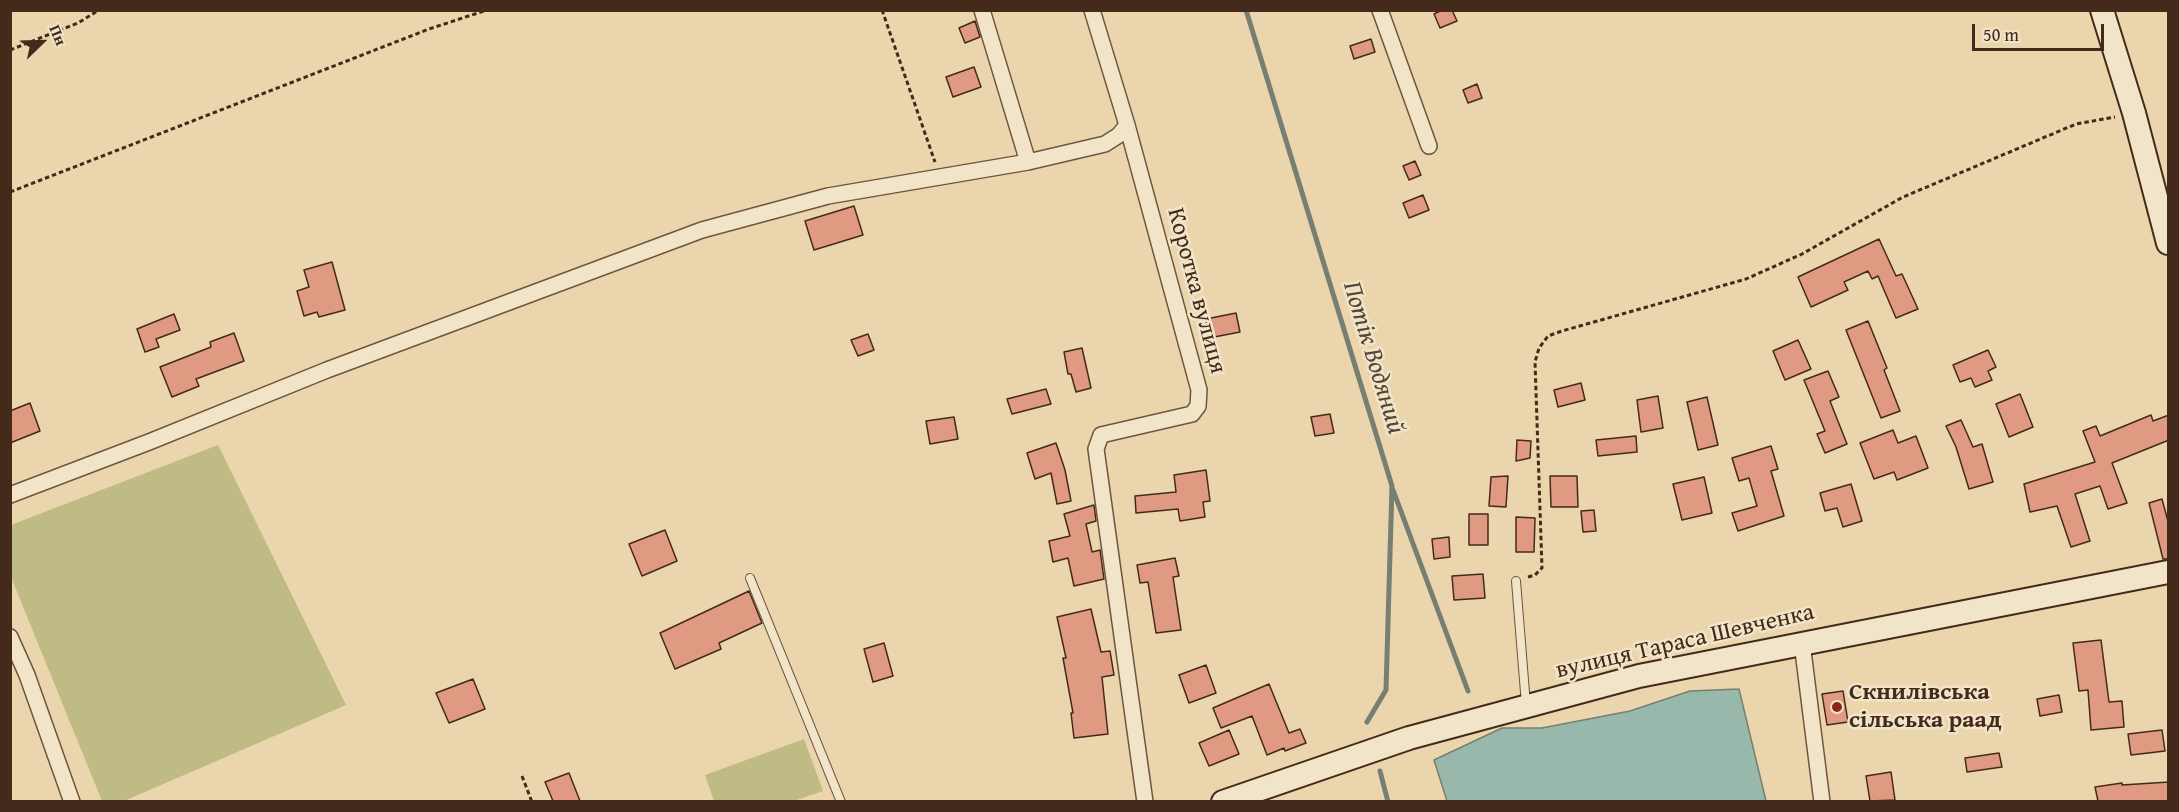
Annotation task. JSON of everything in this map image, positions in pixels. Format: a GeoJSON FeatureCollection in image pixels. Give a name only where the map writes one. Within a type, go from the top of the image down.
{"type":"FeatureCollection","features":[{"type":"Feature","properties":{"kind":"street"},"geometry":{"type":"LineString","coordinates":[[982,10],[1028,162]]}},
{"type":"Feature","properties":{"kind":"street","name":"Коротка вулиця"},"geometry":{"type":"LineString","coordinates":[[1092,10],[1127,125],[1199,390],[1198,406],[1192,414],[1101,435],[1096,449],[1145,801]]}},
{"type":"Feature","properties":{"kind":"street"},"geometry":{"type":"LineString","coordinates":[[1380,10],[1429,146]]}},
{"type":"Feature","properties":{"kind":"street"},"geometry":{"type":"LineString","coordinates":[[2102,10],[2134,113],[2169,243]]}},
{"type":"Feature","properties":{"kind":"street"},"geometry":{"type":"LineString","coordinates":[[10,495],[338,366],[702,230],[828,196],[1028,162],[1105,144],[1119,135],[1127,125]]}},
{"type":"Feature","properties":{"kind":"street","name":"вулиця Тараса Шевченка"},"geometry":{"type":"LineString","coordinates":[[1232,800],[1409,738],[1639,676],[2169,572]]}},
{"type":"Feature","properties":{"kind":"street"},"geometry":{"type":"LineString","coordinates":[[10,638],[27,675],[72,801]]}},
{"type":"Feature","properties":{"kind":"street"},"geometry":{"type":"LineString","coordinates":[[1802,643],[1822,801]]}},
{"type":"Feature","properties":{"kind":"lane"},"geometry":{"type":"LineString","coordinates":[[750,578],[841,801]]}},
{"type":"Feature","properties":{"kind":"lane"},"geometry":{"type":"LineString","coordinates":[[1516,581],[1526,706]]}},
{"type":"Feature","properties":{"kind":"path"},"geometry":{"type":"LineString","coordinates":[[10,50],[78,23],[99,10]]}},
{"type":"Feature","properties":{"kind":"path"},"geometry":{"type":"LineString","coordinates":[[10,192],[429,29],[487,10]]}},
{"type":"Feature","properties":{"kind":"path"},"geometry":{"type":"LineString","coordinates":[[882,10],[940,176]]}},
{"type":"Feature","properties":{"kind":"path"},"geometry":{"type":"LineString","coordinates":[[1516,581],[1535,575],[1542,568],[1535,362],[1539,348],[1548,336],[1746,279],[1802,254],[1903,196],[2076,124],[2134,113]]}},
{"type":"Feature","properties":{"kind":"path"},"geometry":{"type":"LineString","coordinates":[[522,776],[532,801]]}},
{"type":"Feature","properties":{"kind":"shaded area"},"geometry":{"type":"Polygon","coordinates":[[[218,445],[346,705],[124,801],[102,801],[11,577],[11,525],[218,445]]]}},
{"type":"Feature","properties":{"kind":"shaded area"},"geometry":{"type":"Polygon","coordinates":[[[1739,689],[1766,801],[1447,801],[1434,760],[1502,728],[1542,728],[1630,711],[1690,691],[1739,689]]]}},
{"type":"Feature","properties":{"kind":"shaded area"},"geometry":{"type":"Polygon","coordinates":[[[804,739],[823,791],[794,801],[714,801],[705,775],[804,739]]]}},
{"type":"Feature","properties":{"kind":"building"},"geometry":{"type":"Polygon","coordinates":[[[1442,10],[1452,10],[1457,21],[1440,28],[1434,14],[1442,10]]]}},
{"type":"Feature","properties":{"kind":"building"},"geometry":{"type":"Polygon","coordinates":[[[975,21],[980,37],[965,43],[959,28],[975,21]]]}},
{"type":"Feature","properties":{"kind":"building"},"geometry":{"type":"Polygon","coordinates":[[[1371,39],[1375,52],[1354,59],[1350,46],[1371,39]]]}},
{"type":"Feature","properties":{"kind":"building"},"geometry":{"type":"Polygon","coordinates":[[[974,67],[981,87],[953,97],[946,77],[974,67]]]}},
{"type":"Feature","properties":{"kind":"building"},"geometry":{"type":"Polygon","coordinates":[[[1477,84],[1482,98],[1468,103],[1463,90],[1477,84]]]}},
{"type":"Feature","properties":{"kind":"building"},"geometry":{"type":"Polygon","coordinates":[[[1415,161],[1421,175],[1409,180],[1403,166],[1415,161]]]}},
{"type":"Feature","properties":{"kind":"building"},"geometry":{"type":"Polygon","coordinates":[[[1423,195],[1429,210],[1409,218],[1403,203],[1423,195]]]}},
{"type":"Feature","properties":{"kind":"building"},"geometry":{"type":"Polygon","coordinates":[[[854,206],[863,235],[814,250],[805,221],[854,206]]]}},
{"type":"Feature","properties":{"kind":"building"},"geometry":{"type":"Polygon","coordinates":[[[1879,239],[1896,276],[1902,274],[1918,309],[1896,318],[1878,276],[1872,279],[1868,271],[1844,282],[1848,290],[1811,307],[1798,277],[1879,239]]]}},
{"type":"Feature","properties":{"kind":"building"},"geometry":{"type":"Polygon","coordinates":[[[332,262],[345,310],[319,317],[317,312],[304,316],[297,291],[309,287],[304,270],[332,262]]]}},
{"type":"Feature","properties":{"kind":"building"},"geometry":{"type":"Polygon","coordinates":[[[1236,313],[1240,332],[1209,338],[1206,319],[1236,313]]]}},
{"type":"Feature","properties":{"kind":"building"},"geometry":{"type":"Polygon","coordinates":[[[174,314],[180,330],[156,339],[159,347],[145,352],[137,329],[174,314]]]}},
{"type":"Feature","properties":{"kind":"building"},"geometry":{"type":"Polygon","coordinates":[[[1868,321],[1887,368],[1884,370],[1900,411],[1881,418],[1846,330],[1868,321]]]}},
{"type":"Feature","properties":{"kind":"building"},"geometry":{"type":"Polygon","coordinates":[[[234,333],[244,361],[196,379],[199,386],[172,397],[160,367],[211,347],[210,342],[234,333]]]}},
{"type":"Feature","properties":{"kind":"building"},"geometry":{"type":"Polygon","coordinates":[[[868,334],[874,350],[858,356],[851,340],[868,334]]]}},
{"type":"Feature","properties":{"kind":"building"},"geometry":{"type":"Polygon","coordinates":[[[1798,340],[1811,369],[1785,380],[1773,351],[1798,340]]]}},
{"type":"Feature","properties":{"kind":"building"},"geometry":{"type":"Polygon","coordinates":[[[1082,348],[1091,388],[1076,392],[1071,374],[1068,374],[1064,352],[1082,348]]]}},
{"type":"Feature","properties":{"kind":"building"},"geometry":{"type":"Polygon","coordinates":[[[1988,350],[1996,367],[1988,371],[1992,380],[1975,387],[1971,378],[1960,382],[1953,365],[1988,350]]]}},
{"type":"Feature","properties":{"kind":"building"},"geometry":{"type":"Polygon","coordinates":[[[1828,371],[1839,397],[1830,401],[1847,444],[1825,453],[1817,434],[1825,431],[1804,380],[1828,371]]]}},
{"type":"Feature","properties":{"kind":"building"},"geometry":{"type":"Polygon","coordinates":[[[1581,383],[1585,400],[1558,407],[1554,390],[1581,383]]]}},
{"type":"Feature","properties":{"kind":"building"},"geometry":{"type":"Polygon","coordinates":[[[1046,389],[1051,404],[1012,414],[1007,399],[1046,389]]]}},
{"type":"Feature","properties":{"kind":"building"},"geometry":{"type":"Polygon","coordinates":[[[2020,394],[2033,427],[2009,437],[1996,404],[2020,394]]]}},
{"type":"Feature","properties":{"kind":"building"},"geometry":{"type":"Polygon","coordinates":[[[1658,396],[1663,428],[1641,432],[1637,400],[1658,396]]]}},
{"type":"Feature","properties":{"kind":"building"},"geometry":{"type":"Polygon","coordinates":[[[1707,397],[1718,445],[1698,450],[1687,402],[1707,397]]]}},
{"type":"Feature","properties":{"kind":"building"},"geometry":{"type":"Polygon","coordinates":[[[30,403],[40,431],[10,443],[10,411],[30,403]]]}},
{"type":"Feature","properties":{"kind":"building"},"geometry":{"type":"Polygon","coordinates":[[[1330,414],[1334,433],[1315,436],[1311,417],[1330,414]]]}},
{"type":"Feature","properties":{"kind":"building"},"geometry":{"type":"Polygon","coordinates":[[[2151,415],[2153,421],[2169,415],[2169,440],[2112,463],[2127,503],[2108,509],[2100,486],[2075,494],[2090,541],[2071,547],[2057,506],[2030,512],[2024,484],[2095,462],[2083,431],[2096,426],[2100,436],[2151,415]]]}},
{"type":"Feature","properties":{"kind":"building"},"geometry":{"type":"Polygon","coordinates":[[[954,417],[958,439],[930,444],[926,421],[954,417]]]}},
{"type":"Feature","properties":{"kind":"building"},"geometry":{"type":"Polygon","coordinates":[[[1961,420],[1973,447],[1982,444],[1993,482],[1969,489],[1956,447],[1946,426],[1961,420]]]}},
{"type":"Feature","properties":{"kind":"building"},"geometry":{"type":"Polygon","coordinates":[[[1893,430],[1898,443],[1916,436],[1928,468],[1897,480],[1894,472],[1874,479],[1860,443],[1893,430]]]}},
{"type":"Feature","properties":{"kind":"building"},"geometry":{"type":"Polygon","coordinates":[[[1636,436],[1637,452],[1598,456],[1596,440],[1636,436]]]}},
{"type":"Feature","properties":{"kind":"building"},"geometry":{"type":"Polygon","coordinates":[[[1517,440],[1531,441],[1530,458],[1516,461],[1517,440]]]}},
{"type":"Feature","properties":{"kind":"building"},"geometry":{"type":"Polygon","coordinates":[[[1056,443],[1065,470],[1071,501],[1057,504],[1051,473],[1035,479],[1027,453],[1056,443]]]}},
{"type":"Feature","properties":{"kind":"building"},"geometry":{"type":"Polygon","coordinates":[[[1771,446],[1778,469],[1771,471],[1784,516],[1738,531],[1732,513],[1757,506],[1749,478],[1739,481],[1732,458],[1771,446]]]}},
{"type":"Feature","properties":{"kind":"building"},"geometry":{"type":"Polygon","coordinates":[[[1206,470],[1210,501],[1203,502],[1205,517],[1180,521],[1178,509],[1136,513],[1135,496],[1176,492],[1174,475],[1206,470]]]}},
{"type":"Feature","properties":{"kind":"building"},"geometry":{"type":"Polygon","coordinates":[[[1508,476],[1506,507],[1489,506],[1491,477],[1508,476]]]}},
{"type":"Feature","properties":{"kind":"building"},"geometry":{"type":"Polygon","coordinates":[[[1550,476],[1577,476],[1578,507],[1551,507],[1550,476]]]}},
{"type":"Feature","properties":{"kind":"building"},"geometry":{"type":"Polygon","coordinates":[[[1704,477],[1712,513],[1682,520],[1673,484],[1704,477]]]}},
{"type":"Feature","properties":{"kind":"building"},"geometry":{"type":"Polygon","coordinates":[[[1851,484],[1862,521],[1843,527],[1837,508],[1825,511],[1820,493],[1851,484]]]}},
{"type":"Feature","properties":{"kind":"building"},"geometry":{"type":"Polygon","coordinates":[[[2162,499],[2169,525],[2169,559],[2163,559],[2149,503],[2162,499]]]}},
{"type":"Feature","properties":{"kind":"building"},"geometry":{"type":"Polygon","coordinates":[[[1094,505],[1096,521],[1086,524],[1092,552],[1100,550],[1104,579],[1074,586],[1068,558],[1053,562],[1049,541],[1070,536],[1064,514],[1094,505]]]}},
{"type":"Feature","properties":{"kind":"building"},"geometry":{"type":"Polygon","coordinates":[[[1594,510],[1596,531],[1583,532],[1581,511],[1594,510]]]}},
{"type":"Feature","properties":{"kind":"building"},"geometry":{"type":"Polygon","coordinates":[[[1469,514],[1488,514],[1488,545],[1469,545],[1469,514]]]}},
{"type":"Feature","properties":{"kind":"building"},"geometry":{"type":"Polygon","coordinates":[[[1516,517],[1535,518],[1534,552],[1516,552],[1516,517]]]}},
{"type":"Feature","properties":{"kind":"building"},"geometry":{"type":"Polygon","coordinates":[[[665,530],[677,561],[642,576],[629,544],[665,530]]]}},
{"type":"Feature","properties":{"kind":"building"},"geometry":{"type":"Polygon","coordinates":[[[1449,537],[1450,557],[1434,559],[1432,539],[1449,537]]]}},
{"type":"Feature","properties":{"kind":"building"},"geometry":{"type":"Polygon","coordinates":[[[1175,558],[1179,576],[1173,577],[1181,630],[1156,633],[1148,582],[1140,583],[1137,565],[1175,558]]]}},
{"type":"Feature","properties":{"kind":"building"},"geometry":{"type":"Polygon","coordinates":[[[1483,574],[1485,598],[1454,600],[1452,576],[1483,574]]]}},
{"type":"Feature","properties":{"kind":"building"},"geometry":{"type":"Polygon","coordinates":[[[749,591],[762,623],[719,643],[721,649],[675,669],[660,633],[749,591]]]}},
{"type":"Feature","properties":{"kind":"building"},"geometry":{"type":"Polygon","coordinates":[[[1091,609],[1101,652],[1110,651],[1114,675],[1102,677],[1108,734],[1074,738],[1071,713],[1073,713],[1063,658],[1066,658],[1057,617],[1091,609]]]}},
{"type":"Feature","properties":{"kind":"building"},"geometry":{"type":"Polygon","coordinates":[[[2101,640],[2109,702],[2122,701],[2124,727],[2091,730],[2088,690],[2079,691],[2073,643],[2101,640]]]}},
{"type":"Feature","properties":{"kind":"building"},"geometry":{"type":"Polygon","coordinates":[[[884,643],[893,676],[873,682],[864,649],[884,643]]]}},
{"type":"Feature","properties":{"kind":"building"},"geometry":{"type":"Polygon","coordinates":[[[1206,665],[1216,693],[1189,703],[1179,675],[1206,665]]]}},
{"type":"Feature","properties":{"kind":"building"},"geometry":{"type":"Polygon","coordinates":[[[473,679],[485,709],[449,723],[436,693],[473,679]]]}},
{"type":"Feature","properties":{"kind":"building"},"geometry":{"type":"Polygon","coordinates":[[[1269,684],[1289,733],[1300,729],[1306,743],[1267,755],[1252,716],[1221,728],[1213,708],[1269,684]]]}},
{"type":"Feature","properties":{"kind":"building"},"geometry":{"type":"Polygon","coordinates":[[[1843,691],[1848,722],[1827,725],[1822,694],[1843,691]]]}},
{"type":"Feature","properties":{"kind":"building"},"geometry":{"type":"Polygon","coordinates":[[[2059,695],[2062,712],[2040,716],[2037,699],[2059,695]]]}},
{"type":"Feature","properties":{"kind":"building"},"geometry":{"type":"Polygon","coordinates":[[[1229,730],[1239,754],[1209,766],[1199,743],[1229,730]]]}},
{"type":"Feature","properties":{"kind":"building"},"geometry":{"type":"Polygon","coordinates":[[[2162,730],[2165,751],[2131,755],[2128,734],[2162,730]]]}},
{"type":"Feature","properties":{"kind":"building"},"geometry":{"type":"Polygon","coordinates":[[[1999,753],[2002,767],[1967,772],[1965,758],[1999,753]]]}},
{"type":"Feature","properties":{"kind":"building"},"geometry":{"type":"Polygon","coordinates":[[[1891,772],[1895,800],[1870,801],[1866,776],[1891,772]]]}},
{"type":"Feature","properties":{"kind":"building"},"geometry":{"type":"Polygon","coordinates":[[[569,773],[580,801],[553,801],[545,782],[569,773]]]}},
{"type":"Feature","properties":{"kind":"building"},"geometry":{"type":"Polygon","coordinates":[[[2169,782],[2169,801],[2098,801],[2095,787],[2122,783],[2122,785],[2169,782]]]}},
{"type":"Feature","properties":{"kind":"waterway","name":"Потік Водяний"},"geometry":{"type":"LineString","coordinates":[[1246,10],[1392,486],[1386,690],[1367,722]]}},
{"type":"Feature","properties":{"kind":"waterway"},"geometry":{"type":"LineString","coordinates":[[1393,490],[1468,691]]}},
{"type":"Feature","properties":{"kind":"waterway","name":"Потік Водяний"},"geometry":{"type":"LineString","coordinates":[[1380,771],[1388,802]]}},
{"type":"Feature","properties":{"kind":"place","name":"Скнилівська сільська раад"},"geometry":{"type":"Point","coordinates":[1837,707]}}]}
